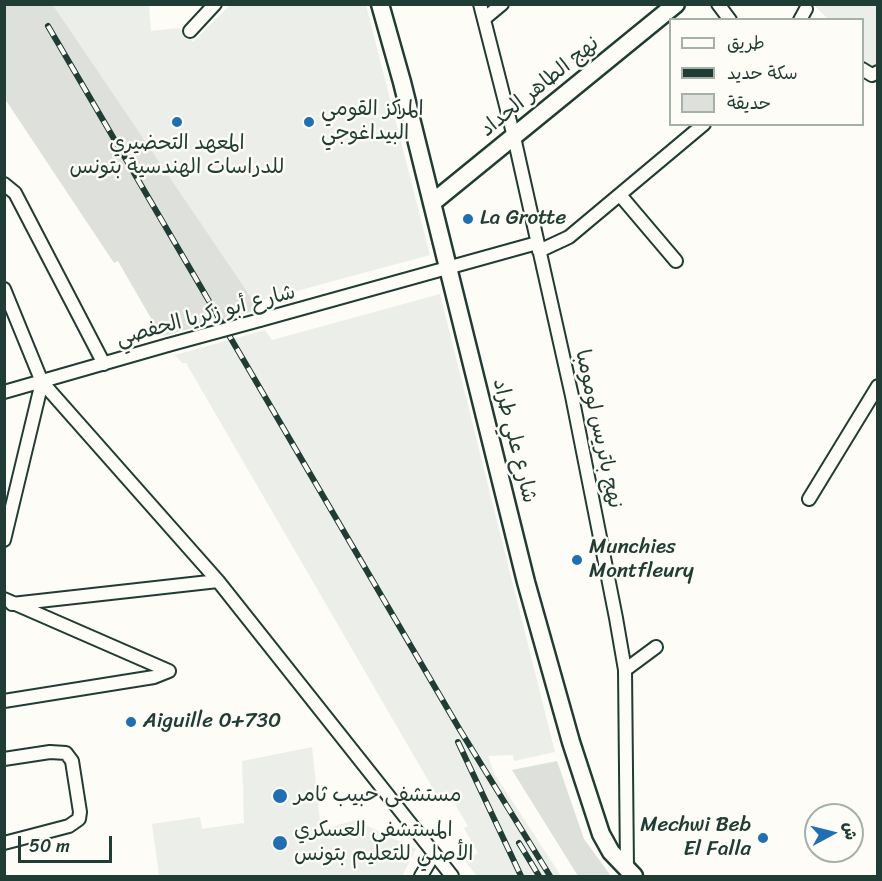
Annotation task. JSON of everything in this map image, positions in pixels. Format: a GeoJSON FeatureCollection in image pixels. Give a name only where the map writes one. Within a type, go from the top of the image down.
{"type":"FeatureCollection","features":[{"type":"Feature","properties":{"kind":"street"},"geometry":{"type":"LineString","coordinates":[[190,31],[215,4]]}},
{"type":"Feature","properties":{"kind":"street","name":"شارع علي طراد"},"geometry":{"type":"LineString","coordinates":[[380,4],[526,582],[571,742],[601,834],[611,852],[630,872]]}},
{"type":"Feature","properties":{"kind":"street","name":"نهج باتريس لومومبا"},"geometry":{"type":"LineString","coordinates":[[480,4],[514,138],[574,406],[625,670],[630,872]]}},
{"type":"Feature","properties":{"kind":"street"},"geometry":{"type":"LineString","coordinates":[[484,19],[502,4]]}},
{"type":"Feature","properties":{"kind":"street","name":"نهج الطاهر الحداد"},"geometry":{"type":"LineString","coordinates":[[432,203],[676,4]]}},
{"type":"Feature","properties":{"kind":"street"},"geometry":{"type":"LineString","coordinates":[[718,4],[728,18]]}},
{"type":"Feature","properties":{"kind":"street"},"geometry":{"type":"LineString","coordinates":[[864,70],[872,75],[878,72]]}},
{"type":"Feature","properties":{"kind":"street","name":"شارع أبو زكريا الحفصي"},"geometry":{"type":"LineString","coordinates":[[4,392],[447,268],[538,247],[569,237],[702,126]]}},
{"type":"Feature","properties":{"kind":"street"},"geometry":{"type":"LineString","coordinates":[[4,184],[15,193],[104,364]]}},
{"type":"Feature","properties":{"kind":"street"},"geometry":{"type":"LineString","coordinates":[[620,195],[676,261]]}},
{"type":"Feature","properties":{"kind":"street"},"geometry":{"type":"LineString","coordinates":[[4,290],[42,382],[218,581],[452,876]]}},
{"type":"Feature","properties":{"kind":"street"},"geometry":{"type":"LineString","coordinates":[[4,540],[10,496],[42,382]]}},
{"type":"Feature","properties":{"kind":"street"},"geometry":{"type":"LineString","coordinates":[[809,500],[878,386]]}},
{"type":"Feature","properties":{"kind":"street"},"geometry":{"type":"LineString","coordinates":[[8,601],[218,581]]}},
{"type":"Feature","properties":{"kind":"street"},"geometry":{"type":"LineString","coordinates":[[4,701],[154,677],[169,671],[8,601]]}},
{"type":"Feature","properties":{"kind":"street"},"geometry":{"type":"LineString","coordinates":[[625,670],[656,647]]}},
{"type":"Feature","properties":{"kind":"street"},"geometry":{"type":"LineString","coordinates":[[4,759],[50,752],[66,753],[72,761],[80,812],[79,819],[69,826],[4,843]]}},
{"type":"Feature","properties":{"kind":"street"},"geometry":{"type":"LineString","coordinates":[[421,876],[434,854]]}},
{"type":"Feature","properties":{"kind":"shaded area","name":"المركز القومي البيداغوجي"},"geometry":{"type":"Polygon","coordinates":[[[53,5],[149,5],[151,31],[179,28],[193,42],[230,5],[366,5],[430,255],[263,300],[257,306],[53,5]]]}},
{"type":"Feature","properties":{"kind":"shaded area"},"geometry":{"type":"Polygon","coordinates":[[[814,5],[877,5],[877,66],[874,71],[864,64],[864,18],[827,18],[814,5]]]}},
{"type":"Feature","properties":{"kind":"shaded area"},"geometry":{"type":"Polygon","coordinates":[[[440,294],[555,752],[514,761],[513,755],[488,756],[494,773],[561,876],[477,876],[465,861],[478,853],[464,828],[468,826],[449,794],[439,799],[186,363],[182,363],[175,355],[265,330],[272,340],[440,294]]]}},
{"type":"Feature","properties":{"kind":"shaded area","name":"المستشفى العسكري الأصلي للتعليم بتونس"},"geometry":{"type":"Polygon","coordinates":[[[312,747],[321,830],[355,820],[416,849],[402,876],[153,876],[159,875],[152,824],[200,817],[202,829],[243,823],[244,826],[242,761],[312,747]]]}},
{"type":"Feature","properties":{"kind":"green space"},"geometry":{"type":"Polygon","coordinates":[[[4,5],[53,5],[257,306],[254,311],[163,336],[118,261],[114,263],[5,99],[4,5]]]}},
{"type":"Feature","properties":{"kind":"green space"},"geometry":{"type":"Polygon","coordinates":[[[557,761],[584,839],[611,876],[578,876],[512,770],[557,761]]]}},
{"type":"Feature","properties":{"kind":"railway"},"geometry":{"type":"LineString","coordinates":[[48,26],[460,730],[550,876]]}},
{"type":"Feature","properties":{"kind":"railway"},"geometry":{"type":"LineString","coordinates":[[458,742],[521,876]]}},
{"type":"Feature","properties":{"kind":"railway"},"geometry":{"type":"LineString","coordinates":[[519,843],[539,876]]}},
{"type":"Feature","properties":{"kind":"place","name":"المعهد التحضيري للدراسات الهندسية بتونس"},"geometry":{"type":"Point","coordinates":[177,122]}},
{"type":"Feature","properties":{"kind":"place","name":"المركز القومي البيداغوجي"},"geometry":{"type":"Point","coordinates":[309,122]}},
{"type":"Feature","properties":{"kind":"place","name":"La Grotte"},"geometry":{"type":"Point","coordinates":[468,219]}},
{"type":"Feature","properties":{"kind":"place","name":"Munchies Montfleury"},"geometry":{"type":"Point","coordinates":[577,560]}},
{"type":"Feature","properties":{"kind":"place","name":"Aiguille 0+730"},"geometry":{"type":"Point","coordinates":[131,722]}},
{"type":"Feature","properties":{"kind":"place","name":"مستشفى حبيب ثامر"},"geometry":{"type":"Point","coordinates":[280,796]}},
{"type":"Feature","properties":{"kind":"place","name":"Mechwi Beb El Falla"},"geometry":{"type":"Point","coordinates":[763,838]}},
{"type":"Feature","properties":{"kind":"place","name":"المستشفى العسكري الأصلي للتعليم بتونس"},"geometry":{"type":"Point","coordinates":[280,843]}}]}
